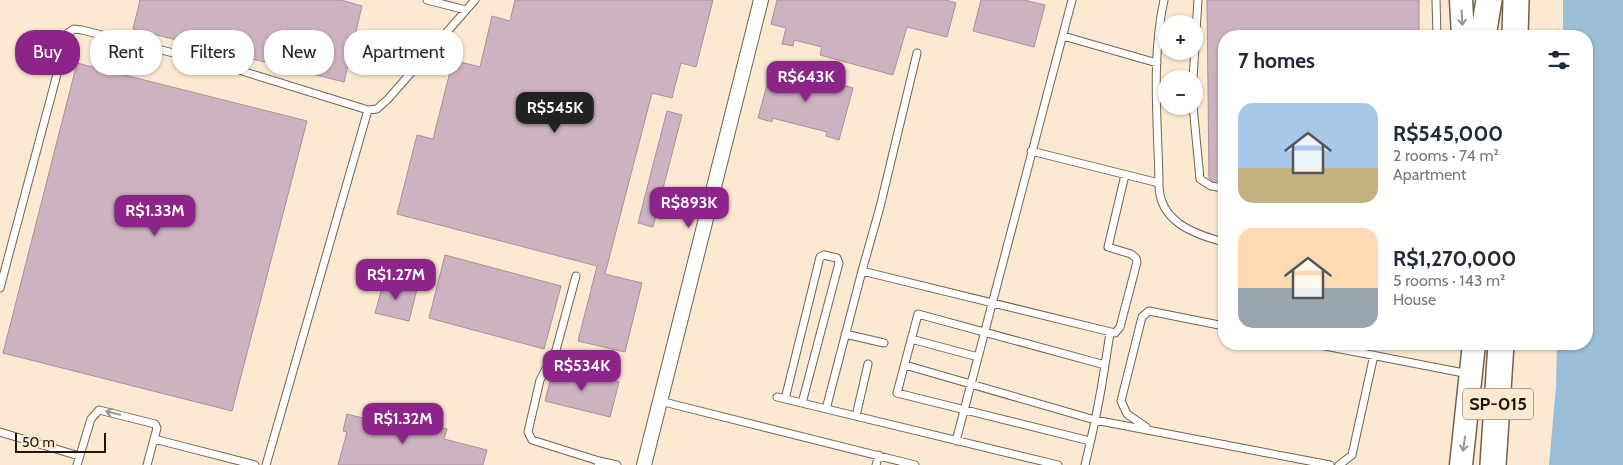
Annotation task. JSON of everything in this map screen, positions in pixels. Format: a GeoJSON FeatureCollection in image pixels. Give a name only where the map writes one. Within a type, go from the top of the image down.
{"type":"FeatureCollection","features":[{"type":"Feature","properties":{"kind":"highway"},"geometry":{"type":"LineString","coordinates":[[1461,0],[1463,30]]}},
{"type":"Feature","properties":{"kind":"highway"},"geometry":{"type":"LineString","coordinates":[[1482,0],[1482,30]]}},
{"type":"Feature","properties":{"kind":"highway"},"geometry":{"type":"LineString","coordinates":[[1483,30],[1490,0]]}},
{"type":"Feature","properties":{"kind":"highway"},"geometry":{"type":"LineString","coordinates":[[1515,30],[1516,0]]}},
{"type":"Feature","properties":{"kind":"highway"},"geometry":{"type":"LineString","coordinates":[[1461,465],[1473,350]]}},
{"type":"Feature","properties":{"kind":"highway","name":"SP-015"},"geometry":{"type":"LineString","coordinates":[[1493,465],[1501,350]]}},
{"type":"Feature","properties":{"kind":"street"},"geometry":{"type":"LineString","coordinates":[[644,465],[761,0]]}},
{"type":"Feature","properties":{"kind":"lane"},"geometry":{"type":"LineString","coordinates":[[427,0],[466,10]]}},
{"type":"Feature","properties":{"kind":"lane"},"geometry":{"type":"LineString","coordinates":[[448,30],[475,0]]}},
{"type":"Feature","properties":{"kind":"lane"},"geometry":{"type":"LineString","coordinates":[[956,441],[1072,0]]}},
{"type":"Feature","properties":{"kind":"lane"},"geometry":{"type":"LineString","coordinates":[[1164,0],[1160,22],[1157,63],[1158,198],[1180,225],[1203,237],[1218,241]]}},
{"type":"Feature","properties":{"kind":"lane"},"geometry":{"type":"LineString","coordinates":[[1194,70],[1198,0]]}},
{"type":"Feature","properties":{"kind":"lane"},"geometry":{"type":"LineString","coordinates":[[1436,0],[1437,30]]}},
{"type":"Feature","properties":{"kind":"lane"},"geometry":{"type":"LineString","coordinates":[[0,288],[64,42],[68,33],[74,29],[229,67],[368,110],[377,109],[408,75]]}},
{"type":"Feature","properties":{"kind":"lane"},"geometry":{"type":"LineString","coordinates":[[1063,36],[1157,63]]}},
{"type":"Feature","properties":{"kind":"lane"},"geometry":{"type":"LineString","coordinates":[[826,409],[880,207],[917,52]]}},
{"type":"Feature","properties":{"kind":"lane"},"geometry":{"type":"LineString","coordinates":[[266,465],[368,110]]}},
{"type":"Feature","properties":{"kind":"lane"},"geometry":{"type":"LineString","coordinates":[[1194,115],[1200,179],[1211,186],[1218,187]]}},
{"type":"Feature","properties":{"kind":"lane"},"geometry":{"type":"LineString","coordinates":[[1031,151],[1159,183]]}},
{"type":"Feature","properties":{"kind":"lane"},"geometry":{"type":"LineString","coordinates":[[862,271],[1115,333],[1120,327],[1137,262],[1132,254],[1108,248],[1124,175]]}},
{"type":"Feature","properties":{"kind":"lane"},"geometry":{"type":"LineString","coordinates":[[785,399],[820,257],[824,255],[837,258],[839,263],[802,403]]}},
{"type":"Feature","properties":{"kind":"lane"},"geometry":{"type":"LineString","coordinates":[[576,276],[556,350],[540,380],[528,432],[532,440],[599,463],[617,465]]}},
{"type":"Feature","properties":{"kind":"lane"},"geometry":{"type":"LineString","coordinates":[[1147,428],[1127,414],[1121,401],[1142,317],[1149,311],[1218,325]]}},
{"type":"Feature","properties":{"kind":"lane"},"geometry":{"type":"LineString","coordinates":[[1090,441],[897,393],[918,314],[1105,365]]}},
{"type":"Feature","properties":{"kind":"lane"},"geometry":{"type":"LineString","coordinates":[[1085,465],[1095,420],[1110,332]]}},
{"type":"Feature","properties":{"kind":"lane"},"geometry":{"type":"LineString","coordinates":[[845,334],[884,343]]}},
{"type":"Feature","properties":{"kind":"lane"},"geometry":{"type":"LineString","coordinates":[[911,339],[978,357]]}},
{"type":"Feature","properties":{"kind":"lane"},"geometry":{"type":"LineString","coordinates":[[1344,350],[1471,375]]}},
{"type":"Feature","properties":{"kind":"lane"},"geometry":{"type":"LineString","coordinates":[[1339,465],[1352,455],[1374,356]]}},
{"type":"Feature","properties":{"kind":"lane"},"geometry":{"type":"LineString","coordinates":[[856,416],[868,364]]}},
{"type":"Feature","properties":{"kind":"lane"},"geometry":{"type":"LineString","coordinates":[[905,365],[1095,420],[1147,428],[1330,465]]}},
{"type":"Feature","properties":{"kind":"lane"},"geometry":{"type":"LineString","coordinates":[[777,397],[1058,465]]}},
{"type":"Feature","properties":{"kind":"lane"},"geometry":{"type":"LineString","coordinates":[[660,401],[915,465]]}},
{"type":"Feature","properties":{"kind":"lane"},"geometry":{"type":"LineString","coordinates":[[77,465],[91,419],[99,410],[152,422],[157,428],[147,465]]}},
{"type":"Feature","properties":{"kind":"lane"},"geometry":{"type":"LineString","coordinates":[[0,432],[79,456]]}},
{"type":"Feature","properties":{"kind":"lane"},"geometry":{"type":"LineString","coordinates":[[154,439],[255,465]]}},
{"type":"Feature","properties":{"kind":"lane"},"geometry":{"type":"LineString","coordinates":[[876,465],[879,455]]}},
{"type":"Feature","properties":{"kind":"water"},"geometry":{"type":"Polygon","coordinates":[[[1563,0],[1623,0],[1623,465],[1549,465],[1556,387],[1557,350],[1593,350],[1593,30],[1563,30],[1563,0]]]}},
{"type":"Feature","properties":{"kind":"building"},"geometry":{"type":"Polygon","coordinates":[[[140,0],[341,0],[362,6],[356,30],[344,30],[344,75],[346,75],[344,82],[316,75],[334,75],[334,30],[264,30],[264,62],[254,59],[254,30],[172,30],[172,39],[162,36],[162,30],[133,29],[140,0]]]}},
{"type":"Feature","properties":{"kind":"building"},"geometry":{"type":"Polygon","coordinates":[[[515,0],[713,0],[696,67],[681,63],[672,98],[652,93],[605,274],[642,283],[625,352],[578,341],[597,266],[397,214],[417,135],[433,139],[449,75],[463,75],[463,63],[480,67],[492,16],[510,21],[515,0]]]}},
{"type":"Feature","properties":{"kind":"building"},"geometry":{"type":"Polygon","coordinates":[[[777,0],[946,0],[956,3],[947,37],[907,27],[893,75],[820,55],[822,47],[794,40],[793,46],[782,44],[786,28],[771,24],[777,0]]]}},
{"type":"Feature","properties":{"kind":"building"},"geometry":{"type":"Polygon","coordinates":[[[981,0],[1024,0],[1045,5],[1034,47],[973,31],[981,0]]]}},
{"type":"Feature","properties":{"kind":"building"},"geometry":{"type":"Polygon","coordinates":[[[1207,0],[1419,0],[1419,30],[1218,30],[1218,181],[1213,181],[1209,178],[1207,0]]]}},
{"type":"Feature","properties":{"kind":"building"},"geometry":{"type":"Polygon","coordinates":[[[80,64],[90,66],[90,75],[125,75],[307,121],[232,411],[3,353],[74,75],[80,75],[80,64]]]}},
{"type":"Feature","properties":{"kind":"building"},"geometry":{"type":"Polygon","coordinates":[[[772,66],[785,69],[784,73],[838,87],[839,84],[853,88],[839,140],[826,136],[827,132],[772,118],[772,122],[758,118],[772,66]]]}},
{"type":"Feature","properties":{"kind":"building"},"geometry":{"type":"Polygon","coordinates":[[[667,111],[682,115],[653,227],[638,223],[667,111]]]}},
{"type":"Feature","properties":{"kind":"building"},"geometry":{"type":"Polygon","coordinates":[[[445,255],[561,286],[544,349],[429,318],[445,255]]]}},
{"type":"Feature","properties":{"kind":"building"},"geometry":{"type":"Polygon","coordinates":[[[384,281],[417,289],[409,321],[375,313],[384,281]]]}},
{"type":"Feature","properties":{"kind":"building"},"geometry":{"type":"Polygon","coordinates":[[[554,366],[619,382],[610,417],[545,401],[554,366]]]}},
{"type":"Feature","properties":{"kind":"building"},"geometry":{"type":"Polygon","coordinates":[[[347,414],[390,425],[392,415],[447,429],[444,439],[487,450],[483,465],[338,465],[347,432],[343,431],[347,414]]]}}]}
